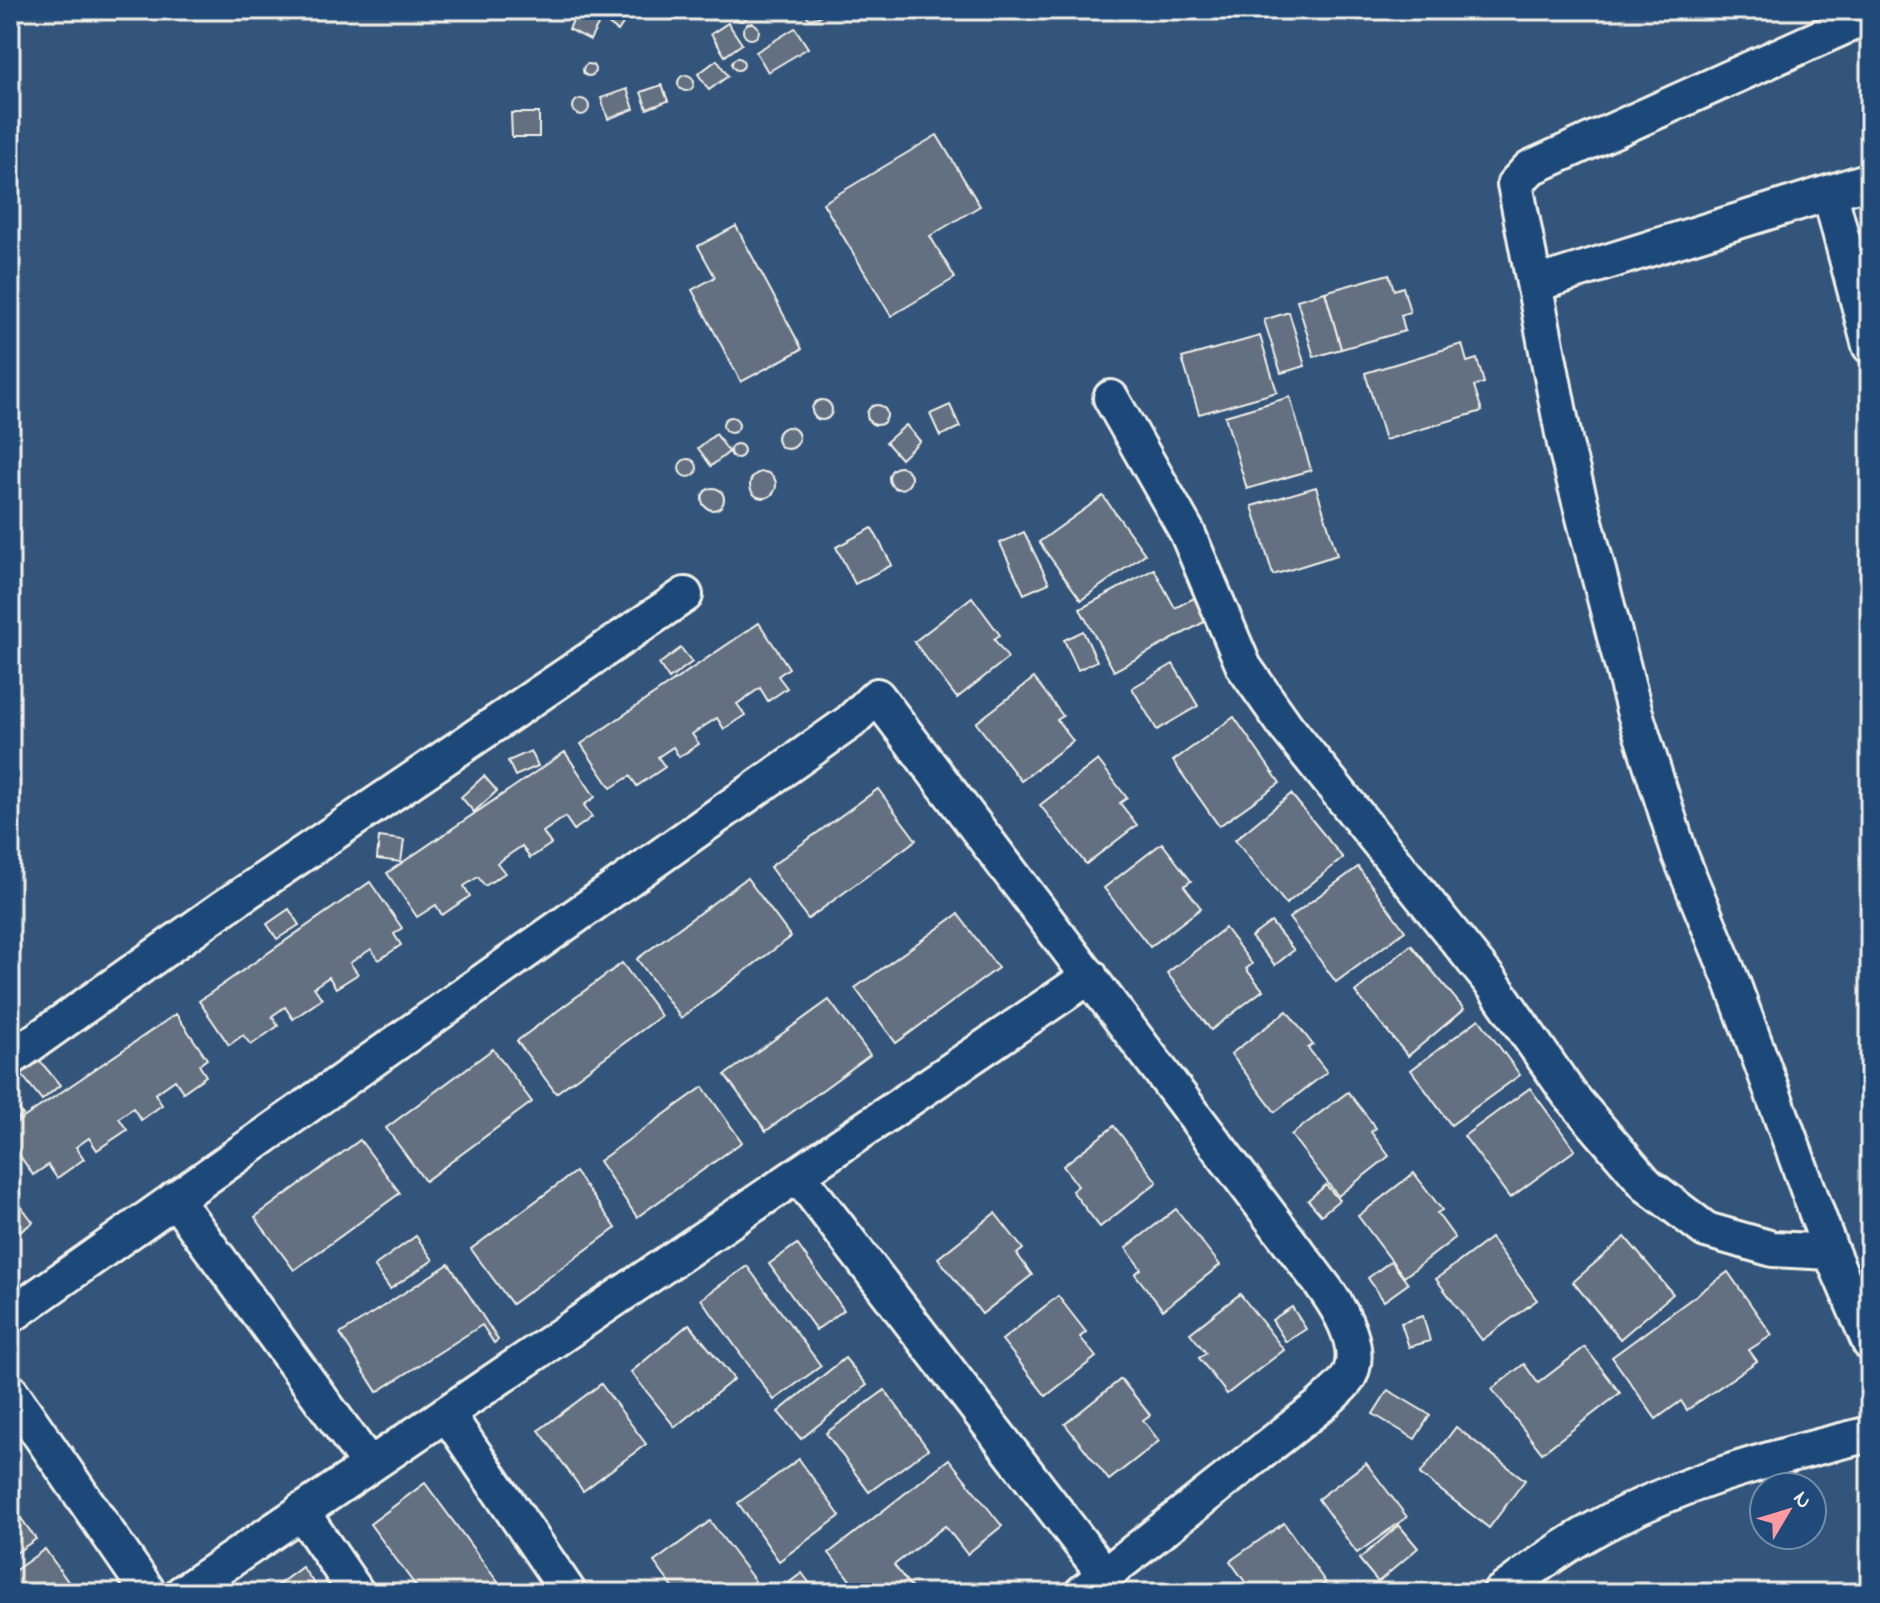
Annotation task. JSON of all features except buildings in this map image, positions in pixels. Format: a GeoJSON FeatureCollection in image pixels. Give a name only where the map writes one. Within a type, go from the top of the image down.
{"type":"FeatureCollection","features":[{"type":"Feature","properties":{"kind":"street"},"geometry":{"type":"LineString","coordinates":[[1870,15],[1530,168],[1515,184],[1565,444],[1634,710],[1680,855],[1732,982],[1831,1252],[1870,1343]]}},
{"type":"Feature","properties":{"kind":"street"},"geometry":{"type":"LineString","coordinates":[[1536,284],[1870,180]]}},
{"type":"Feature","properties":{"kind":"street"},"geometry":{"type":"LineString","coordinates":[[1830,194],[1870,346]]}},
{"type":"Feature","properties":{"kind":"street"},"geometry":{"type":"LineString","coordinates":[[1111,398],[1187,532],[1244,667],[1287,728],[1494,986],[1569,1094],[1647,1185],[1706,1230],[1773,1249],[1831,1252]]}},
{"type":"Feature","properties":{"kind":"street"},"geometry":{"type":"LineString","coordinates":[[10,1059],[223,908],[685,595]]}},
{"type":"Feature","properties":{"kind":"street"},"geometry":{"type":"LineString","coordinates":[[10,1316],[850,722],[877,696],[1344,1315],[1354,1356],[1348,1377],[1321,1405],[1094,1584],[798,1175]]}},
{"type":"Feature","properties":{"kind":"street"},"geometry":{"type":"LineString","coordinates":[[182,1593],[1090,976]]}},
{"type":"Feature","properties":{"kind":"street"},"geometry":{"type":"LineString","coordinates":[[175,1199],[369,1465]]}},
{"type":"Feature","properties":{"kind":"street"},"geometry":{"type":"LineString","coordinates":[[10,1391],[149,1593]]}},
{"type":"Feature","properties":{"kind":"street"},"geometry":{"type":"LineString","coordinates":[[447,1414],[569,1593]]}},
{"type":"Feature","properties":{"kind":"street"},"geometry":{"type":"LineString","coordinates":[[1500,1593],[1580,1537],[1658,1498],[1736,1468],[1870,1434]]}},
{"type":"Feature","properties":{"kind":"street"},"geometry":{"type":"LineString","coordinates":[[301,1511],[357,1593]]}}]}
